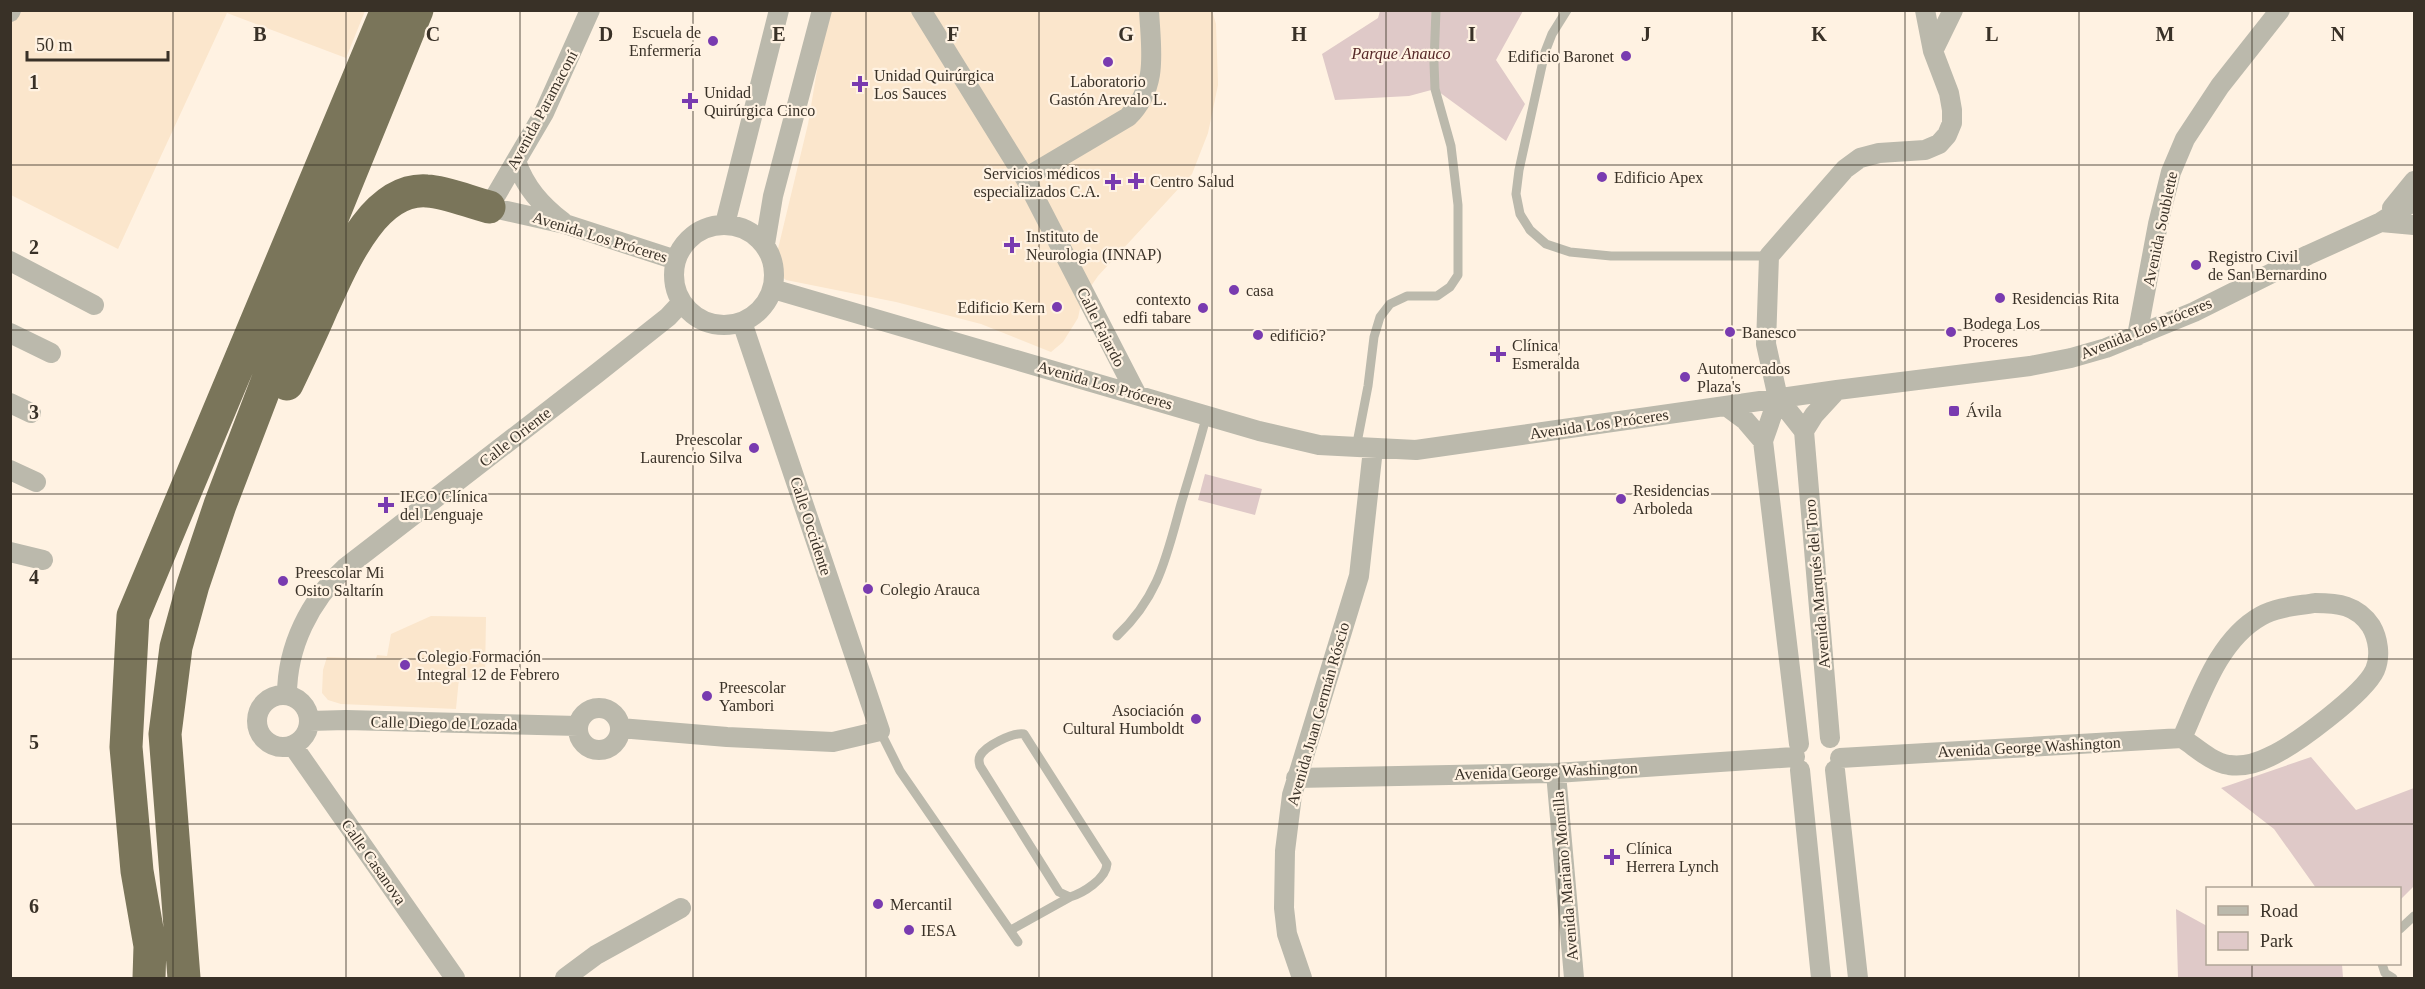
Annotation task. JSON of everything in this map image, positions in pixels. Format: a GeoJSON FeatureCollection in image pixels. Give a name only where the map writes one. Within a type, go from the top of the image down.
{"type":"FeatureCollection","features":[{"type":"Feature","properties":{"kind":"highway"},"geometry":{"type":"LineString","coordinates":[[149,978],[150,946],[137,871],[126,747],[133,616],[387,10]]}},
{"type":"Feature","properties":{"kind":"highway"},"geometry":{"type":"LineString","coordinates":[[184,978],[165,734],[176,647],[219,505],[293,314],[417,10]]}},
{"type":"Feature","properties":{"kind":"highway"},"geometry":{"type":"LineString","coordinates":[[219,505],[244,476],[342,265],[372,219],[387,204],[406,194],[426,191],[489,207]]}},
{"type":"Feature","properties":{"kind":"street","name":"Avenida Paramaconí"},"geometry":{"type":"LineString","coordinates":[[489,207],[543,113],[590,10]]}},
{"type":"Feature","properties":{"kind":"street"},"geometry":{"type":"LineString","coordinates":[[725,224],[778,10]]}},
{"type":"Feature","properties":{"kind":"street"},"geometry":{"type":"LineString","coordinates":[[765,244],[773,196],[822,10]]}},
{"type":"Feature","properties":{"kind":"street","name":"Calle Fajardo"},"geometry":{"type":"LineString","coordinates":[[921,10],[1025,178],[1137,395]]}},
{"type":"Feature","properties":{"kind":"street"},"geometry":{"type":"LineString","coordinates":[[1025,178],[1128,117],[1141,104],[1149,87],[1151,67],[1149,10]]}},
{"type":"Feature","properties":{"kind":"street"},"geometry":{"type":"LineString","coordinates":[[1837,390],[1814,415],[1804,431],[1778,398],[1766,344],[1769,256],[1845,170],[1860,158],[1879,153],[1925,150],[1939,144],[1947,135],[1952,123],[1952,110],[1949,93],[1933,51],[1925,10]]}},
{"type":"Feature","properties":{"kind":"street"},"geometry":{"type":"LineString","coordinates":[[1933,51],[1953,10]]}},
{"type":"Feature","properties":{"kind":"street","name":"Avenida Soublette"},"geometry":{"type":"LineString","coordinates":[[2137,336],[2158,224],[2171,172],[2184,139],[2220,86],[2280,10]]}},
{"type":"Feature","properties":{"kind":"street"},"geometry":{"type":"LineString","coordinates":[[516,161],[522,177],[535,197],[566,224]]}},
{"type":"Feature","properties":{"kind":"street"},"geometry":{"type":"LineString","coordinates":[[2381,222],[2415,181]]}},
{"type":"Feature","properties":{"kind":"street"},"geometry":{"type":"LineString","coordinates":[[2381,222],[2415,201]]}},
{"type":"Feature","properties":{"kind":"street","name":"Avenida Los Próceres"},"geometry":{"type":"LineString","coordinates":[[489,207],[566,224],[676,260]]}},
{"type":"Feature","properties":{"kind":"street","name":"Avenida Los Próceres"},"geometry":{"type":"LineString","coordinates":[[772,289],[1259,431],[1319,445],[1416,450],[1778,398],[2030,366],[2071,358],[2137,336],[2194,312],[2308,255],[2381,222],[2415,225]]}},
{"type":"Feature","properties":{"kind":"street"},"geometry":{"type":"LineString","coordinates":[[725,224],[747,230],[765,244],[774,266],[772,289],[766,303],[756,314],[742,322],[729,325],[716,324],[702,320],[691,313],[682,302],[676,289],[674,275],[676,260],[681,249],[700,231],[725,224]]}},
{"type":"Feature","properties":{"kind":"street"},"geometry":{"type":"LineString","coordinates":[[10,261],[94,305]]}},
{"type":"Feature","properties":{"kind":"street","name":"Calle Oriente"},"geometry":{"type":"LineString","coordinates":[[287,695],[287,681],[306,615],[332,580],[345,567],[596,374],[668,317],[682,302]]}},
{"type":"Feature","properties":{"kind":"street","name":"Calle Occidente"},"geometry":{"type":"LineString","coordinates":[[742,322],[880,731]]}},
{"type":"Feature","properties":{"kind":"street"},"geometry":{"type":"LineString","coordinates":[[10,333],[51,353]]}},
{"type":"Feature","properties":{"kind":"street","name":"Avenida Marqués del Toro"},"geometry":{"type":"LineString","coordinates":[[1778,398],[1762,441],[1821,978]]}},
{"type":"Feature","properties":{"kind":"street"},"geometry":{"type":"LineString","coordinates":[[10,403],[31,413]]}},
{"type":"Feature","properties":{"kind":"street"},"geometry":{"type":"LineString","coordinates":[[1726,406],[1745,420],[1762,441]]}},
{"type":"Feature","properties":{"kind":"street","name":"Avenida Marqués del Toro"},"geometry":{"type":"LineString","coordinates":[[1804,431],[1830,738],[1838,747],[1858,978]]}},
{"type":"Feature","properties":{"kind":"street","name":"Avenida Juan Germán Róscio"},"geometry":{"type":"LineString","coordinates":[[1302,978],[1287,934],[1284,908],[1285,851],[1296,778],[1359,576],[1364,449]]}},
{"type":"Feature","properties":{"kind":"street"},"geometry":{"type":"LineString","coordinates":[[10,470],[36,482]]}},
{"type":"Feature","properties":{"kind":"street"},"geometry":{"type":"LineString","coordinates":[[10,552],[43,560]]}},
{"type":"Feature","properties":{"kind":"street"},"geometry":{"type":"LineString","coordinates":[[2315,603],[2336,603],[2352,608],[2365,617],[2375,634],[2379,650],[2375,669],[2363,686],[2337,712],[2272,756],[2249,765],[2230,765],[2213,760],[2182,738],[2212,673],[2230,642],[2242,628],[2262,615],[2284,608],[2315,603]]}},
{"type":"Feature","properties":{"kind":"street"},"geometry":{"type":"LineString","coordinates":[[278,695],[287,695],[301,702],[308,711],[309,722],[306,734],[293,746],[285,748],[263,740],[256,725],[256,717],[264,703],[278,695]]}},
{"type":"Feature","properties":{"kind":"street"},"geometry":{"type":"LineString","coordinates":[[602,709],[612,713],[620,728],[609,748],[597,750],[584,744],[579,735],[578,726],[586,713],[602,709]]}},
{"type":"Feature","properties":{"kind":"street","name":"Calle Diego de Lozada"},"geometry":{"type":"LineString","coordinates":[[309,722],[346,720],[578,726]]}},
{"type":"Feature","properties":{"kind":"street"},"geometry":{"type":"LineString","coordinates":[[620,728],[727,737],[833,742],[880,731]]}},
{"type":"Feature","properties":{"kind":"street"},"geometry":{"type":"LineString","coordinates":[[1830,738],[1817,734],[1804,738],[1798,757],[1811,777],[1824,777],[1838,764]]}},
{"type":"Feature","properties":{"kind":"street","name":"Avenida George Washington"},"geometry":{"type":"LineString","coordinates":[[1838,764],[2182,738]]}},
{"type":"Feature","properties":{"kind":"street","name":"Calle Casanova"},"geometry":{"type":"LineString","coordinates":[[293,746],[455,978]]}},
{"type":"Feature","properties":{"kind":"street","name":"Avenida George Washington"},"geometry":{"type":"LineString","coordinates":[[1296,778],[1556,773],[1798,757]]}},
{"type":"Feature","properties":{"kind":"street","name":"Avenida Mariano Montilla"},"geometry":{"type":"LineString","coordinates":[[1556,773],[1574,978]]}},
{"type":"Feature","properties":{"kind":"street"},"geometry":{"type":"LineString","coordinates":[[565,978],[596,955],[681,908]]}},
{"type":"Feature","properties":{"kind":"lane"},"geometry":{"type":"LineString","coordinates":[[1364,449],[1368,386],[1374,337],[1380,317],[1390,304],[1407,296],[1437,296],[1450,287],[1458,275],[1456,193],[1451,146],[1435,81],[1436,10]]}},
{"type":"Feature","properties":{"kind":"lane"},"geometry":{"type":"LineString","coordinates":[[1567,10],[1552,34],[1545,52],[1519,170],[1516,194],[1520,214],[1530,230],[1546,244],[1570,252],[1611,256],[1769,256]]}},
{"type":"Feature","properties":{"kind":"lane"},"geometry":{"type":"LineString","coordinates":[[1117,636],[1133,621],[1149,598],[1162,573],[1207,414]]}},
{"type":"Feature","properties":{"kind":"lane"},"geometry":{"type":"LineString","coordinates":[[880,731],[900,771],[1018,942]]}},
{"type":"Feature","properties":{"kind":"lane"},"geometry":{"type":"LineString","coordinates":[[1011,930],[1070,897],[1078,895],[1104,874],[1107,864],[1024,734],[1010,735],[981,753],[978,759],[980,766],[1059,892],[1070,897]]}},
{"type":"Feature","properties":{"kind":"lane"},"geometry":{"type":"LineString","coordinates":[[2401,928],[2415,916]]}},
{"type":"Feature","properties":{"kind":"lane"},"geometry":{"type":"LineString","coordinates":[[2383,965],[2385,973],[2393,978]]}},
{"type":"Feature","properties":{"kind":"shaded area"},"geometry":{"type":"Polygon","coordinates":[[[10,11],[365,11],[346,58],[227,13],[118,249],[11,195],[10,11]]]}},
{"type":"Feature","properties":{"kind":"shaded area"},"geometry":{"type":"Polygon","coordinates":[[[827,11],[1212,11],[1216,24],[1218,85],[1208,133],[1192,174],[1098,276],[1082,299],[1078,318],[1063,342],[1051,352],[981,324],[896,302],[786,280],[780,275],[776,265],[777,253],[808,124],[827,11]]]}},
{"type":"Feature","properties":{"kind":"shaded area","name":"Colegio Formación Integral 12 de Febrero"},"geometry":{"type":"Polygon","coordinates":[[[431,616],[486,617],[485,677],[459,678],[456,709],[341,704],[328,700],[322,693],[323,670],[327,657],[376,659],[377,655],[387,656],[391,634],[431,616]]]}},
{"type":"Feature","properties":{"kind":"green space","name":"Parque Anauco"},"geometry":{"type":"Polygon","coordinates":[[[1380,11],[1523,11],[1496,60],[1525,104],[1506,141],[1435,89],[1409,96],[1335,100],[1322,54],[1378,18],[1380,11]]]}},
{"type":"Feature","properties":{"kind":"green space"},"geometry":{"type":"Polygon","coordinates":[[[1205,474],[1262,489],[1255,515],[1198,500],[1205,474]]]}},
{"type":"Feature","properties":{"kind":"green space"},"geometry":{"type":"Polygon","coordinates":[[[2311,757],[2356,810],[2414,788],[2414,886],[2401,899],[2401,887],[2315,887],[2274,829],[2221,788],[2311,757]]]}},
{"type":"Feature","properties":{"kind":"green space"},"geometry":{"type":"Polygon","coordinates":[[[2176,909],[2206,925],[2206,965],[2342,965],[2343,978],[2178,978],[2176,909]]]}},
{"type":"Feature","properties":{"kind":"place","name":"Escuela de Enfermería"},"geometry":{"type":"Point","coordinates":[713,41]}},
{"type":"Feature","properties":{"kind":"place","name":"Edificio Baronet"},"geometry":{"type":"Point","coordinates":[1626,56]}},
{"type":"Feature","properties":{"kind":"place","name":"Laboratorio Gastón Arevalo L."},"geometry":{"type":"Point","coordinates":[1108,62]}},
{"type":"Feature","properties":{"kind":"place","name":"Unidad Quirúrgica Los Sauces"},"geometry":{"type":"Point","coordinates":[860,84]}},
{"type":"Feature","properties":{"kind":"place","name":"Unidad Quirúrgica Cinco"},"geometry":{"type":"Point","coordinates":[690,101]}},
{"type":"Feature","properties":{"kind":"place","name":"Edificio Apex"},"geometry":{"type":"Point","coordinates":[1602,177]}},
{"type":"Feature","properties":{"kind":"place","name":"Centro Salud"},"geometry":{"type":"Point","coordinates":[1136,181]}},
{"type":"Feature","properties":{"kind":"place","name":"Servicios médicos especializados C.A."},"geometry":{"type":"Point","coordinates":[1113,182]}},
{"type":"Feature","properties":{"kind":"place","name":"Instituto de Neurologia (INNAP)"},"geometry":{"type":"Point","coordinates":[1012,245]}},
{"type":"Feature","properties":{"kind":"place","name":"Registro Civil de San Bernardino"},"geometry":{"type":"Point","coordinates":[2196,265]}},
{"type":"Feature","properties":{"kind":"place","name":"casa"},"geometry":{"type":"Point","coordinates":[1234,290]}},
{"type":"Feature","properties":{"kind":"place","name":"Residencias Rita"},"geometry":{"type":"Point","coordinates":[2000,298]}},
{"type":"Feature","properties":{"kind":"place","name":"Edificio Kern"},"geometry":{"type":"Point","coordinates":[1057,307]}},
{"type":"Feature","properties":{"kind":"place","name":"contexto edfi tabare"},"geometry":{"type":"Point","coordinates":[1203,308]}},
{"type":"Feature","properties":{"kind":"place","name":"Banesco"},"geometry":{"type":"Point","coordinates":[1730,332]}},
{"type":"Feature","properties":{"kind":"place","name":"Bodega Los Proceres"},"geometry":{"type":"Point","coordinates":[1951,332]}},
{"type":"Feature","properties":{"kind":"place","name":"edificio?"},"geometry":{"type":"Point","coordinates":[1258,335]}},
{"type":"Feature","properties":{"kind":"place","name":"Clínica Esmeralda"},"geometry":{"type":"Point","coordinates":[1498,354]}},
{"type":"Feature","properties":{"kind":"place","name":"Automercados Plaza's"},"geometry":{"type":"Point","coordinates":[1685,377]}},
{"type":"Feature","properties":{"kind":"place","name":"Ávila"},"geometry":{"type":"Point","coordinates":[1954,411]}},
{"type":"Feature","properties":{"kind":"place","name":"Preescolar Laurencio Silva"},"geometry":{"type":"Point","coordinates":[754,448]}},
{"type":"Feature","properties":{"kind":"place","name":"Residencias Arboleda"},"geometry":{"type":"Point","coordinates":[1621,499]}},
{"type":"Feature","properties":{"kind":"place","name":"IECO Clínica del Lenguaje"},"geometry":{"type":"Point","coordinates":[386,505]}},
{"type":"Feature","properties":{"kind":"place","name":"Preescolar Mi Osito Saltarín"},"geometry":{"type":"Point","coordinates":[283,581]}},
{"type":"Feature","properties":{"kind":"place","name":"Colegio Arauca"},"geometry":{"type":"Point","coordinates":[868,589]}},
{"type":"Feature","properties":{"kind":"place","name":"Colegio Formación Integral 12 de Febrero"},"geometry":{"type":"Point","coordinates":[405,665]}},
{"type":"Feature","properties":{"kind":"place","name":"Preescolar Yambori"},"geometry":{"type":"Point","coordinates":[707,696]}},
{"type":"Feature","properties":{"kind":"place","name":"Asociación Cultural Humboldt"},"geometry":{"type":"Point","coordinates":[1196,719]}},
{"type":"Feature","properties":{"kind":"place","name":"Clínica Herrera Lynch"},"geometry":{"type":"Point","coordinates":[1612,857]}},
{"type":"Feature","properties":{"kind":"place","name":"Mercantil"},"geometry":{"type":"Point","coordinates":[878,904]}},
{"type":"Feature","properties":{"kind":"place","name":"IESA"},"geometry":{"type":"Point","coordinates":[909,930]}}]}
